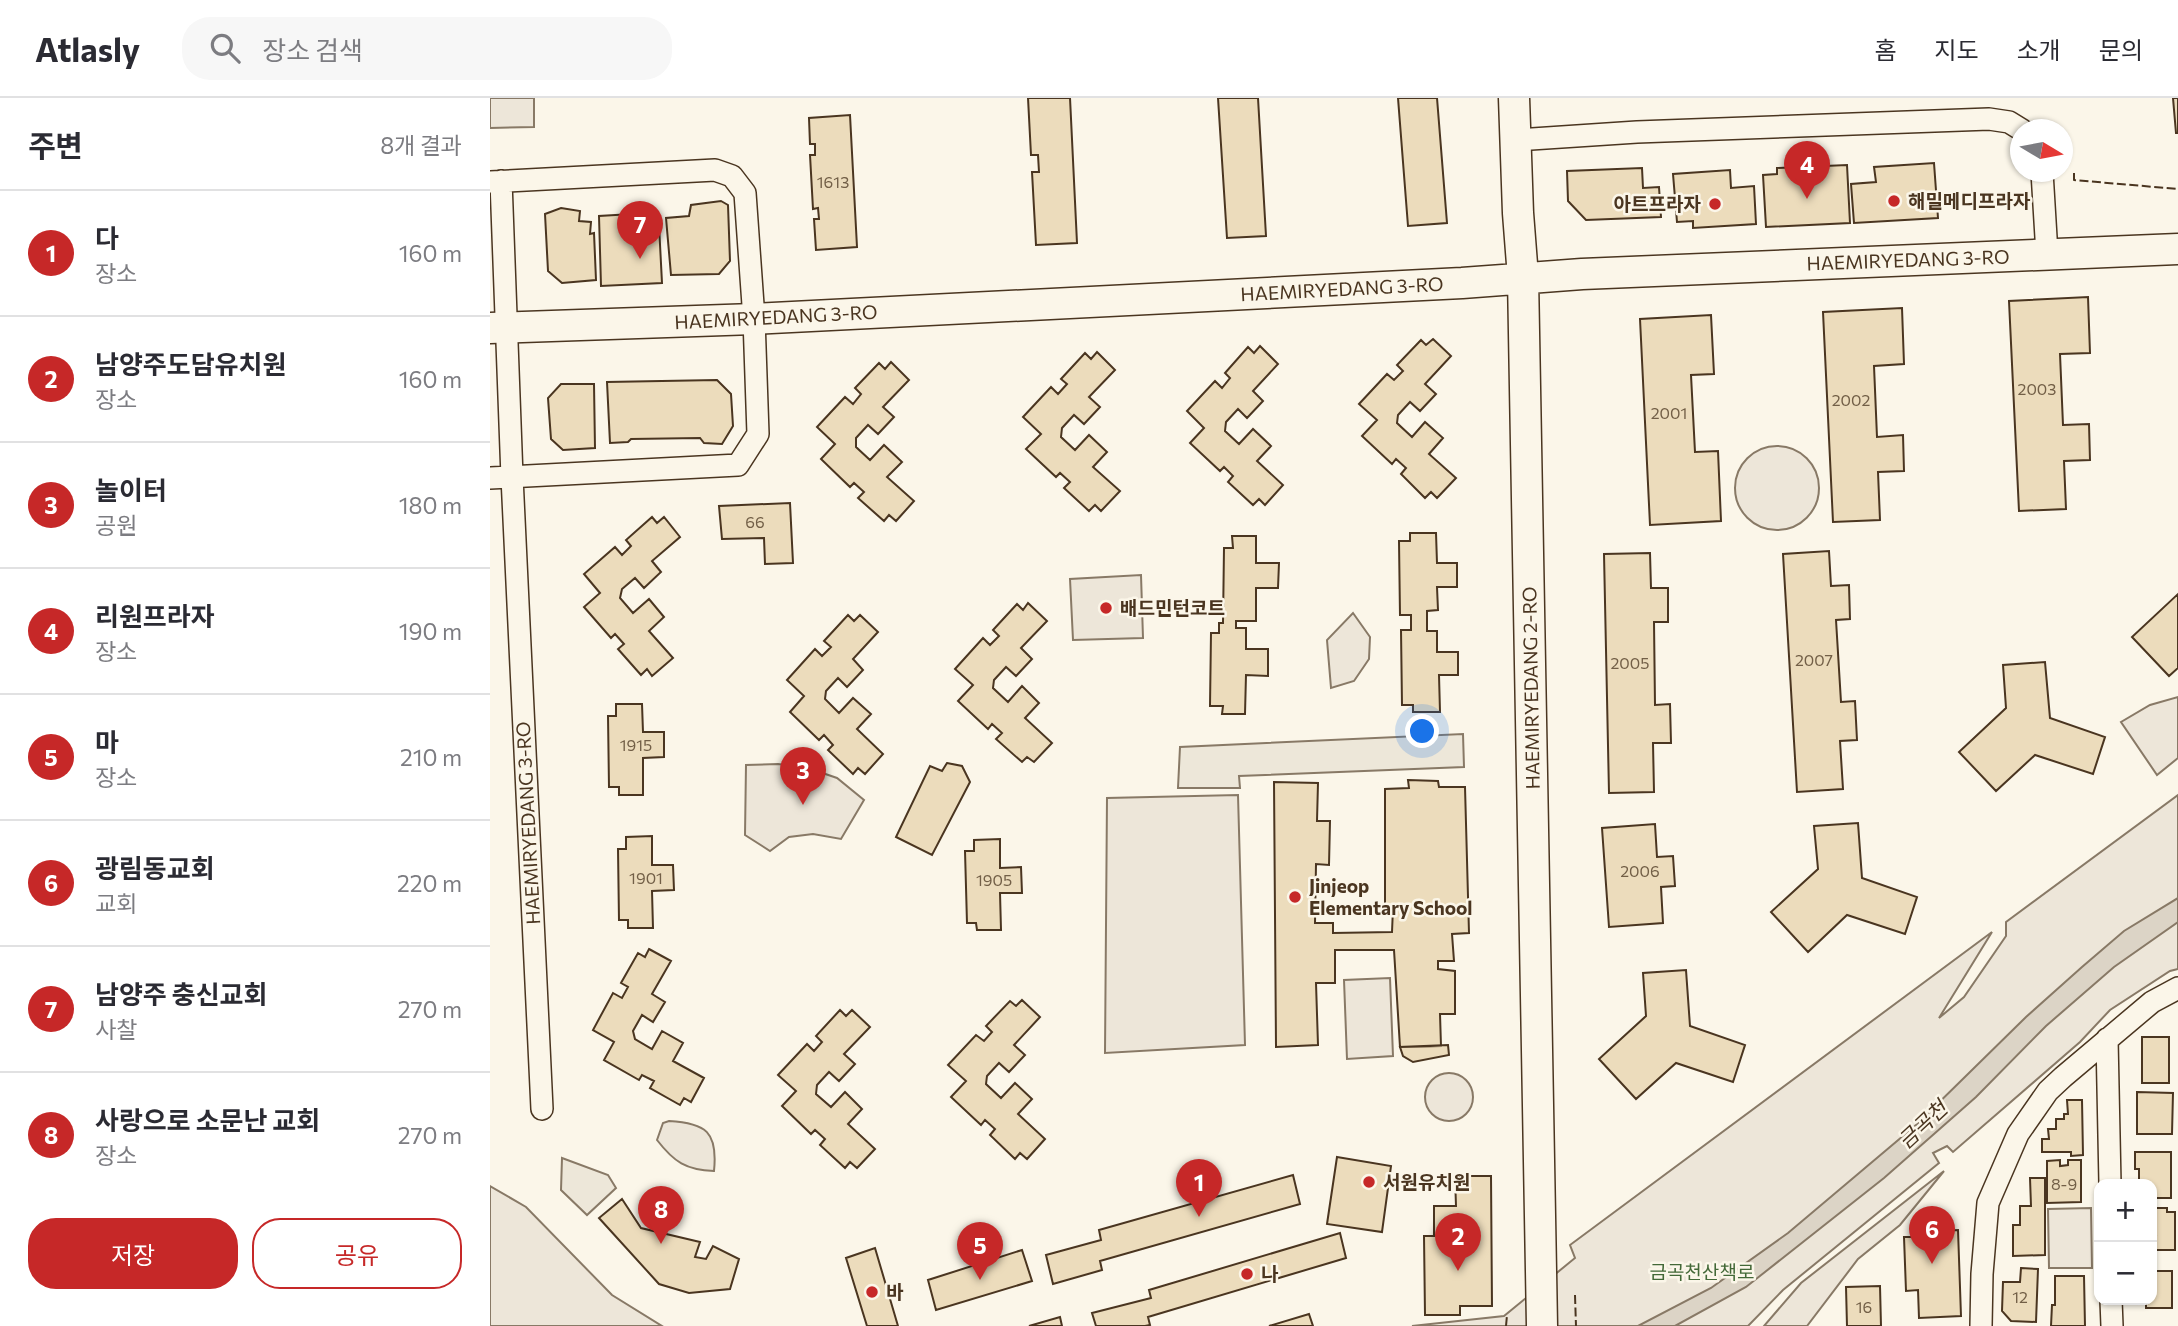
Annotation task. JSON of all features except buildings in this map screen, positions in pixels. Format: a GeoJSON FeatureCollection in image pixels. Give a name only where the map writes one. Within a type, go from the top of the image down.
{"type":"FeatureCollection","features":[{"type":"Feature","properties":{"kind":"street","name":"HAEMIRYEDANG 2-RO"},"geometry":{"type":"LineString","coordinates":[[1514,98],[1523,277],[1542,1326]]}},
{"type":"Feature","properties":{"kind":"street"},"geometry":{"type":"LineString","coordinates":[[1516,140],[1637,132],[1989,119],[2010,123]]}},
{"type":"Feature","properties":{"kind":"street"},"geometry":{"type":"LineString","coordinates":[[490,478],[738,465],[758,434],[754,319],[745,192],[733,176],[715,170],[496,182],[498,328]]}},
{"type":"Feature","properties":{"kind":"street"},"geometry":{"type":"LineString","coordinates":[[2043,182],[2047,254]]}},
{"type":"Feature","properties":{"kind":"street","name":"HAEMIRYEDANG 3-RO"},"geometry":{"type":"LineString","coordinates":[[542,1109],[512,477],[498,328],[754,319],[1420,285],[1523,277],[2178,249]]}},
{"type":"Feature","properties":{"kind":"street"},"geometry":{"type":"LineString","coordinates":[[1981,1326],[1988,1203],[2018,1134],[2048,1091],[2152,1002],[2178,988]]}},
{"type":"Feature","properties":{"kind":"street"},"geometry":{"type":"LineString","coordinates":[[2107,1039],[2110,1179]]}},
{"type":"Feature","properties":{"kind":"street"},"geometry":{"type":"LineString","coordinates":[[2111,1305],[2112,1326]]}},
{"type":"Feature","properties":{"kind":"green space"},"geometry":{"type":"Polygon","coordinates":[[[490,98],[534,98],[534,127],[490,128],[490,98]]]}},
{"type":"Feature","properties":{"kind":"green space"},"geometry":{"type":"Polygon","coordinates":[[[1777,446],[1793,449],[1807,458],[1816,472],[1819,488],[1816,504],[1807,518],[1793,527],[1777,530],[1761,527],[1747,518],[1738,504],[1735,488],[1738,472],[1747,458],[1761,449],[1777,446]]]}},
{"type":"Feature","properties":{"kind":"green space","name":"배드민턴코트"},"geometry":{"type":"Polygon","coordinates":[[[1141,575],[1143,638],[1073,640],[1070,579],[1141,575]]]}},
{"type":"Feature","properties":{"kind":"green space"},"geometry":{"type":"Polygon","coordinates":[[[1353,613],[1370,637],[1369,659],[1354,681],[1331,688],[1327,640],[1353,613]]]}},
{"type":"Feature","properties":{"kind":"green space"},"geometry":{"type":"Polygon","coordinates":[[[2178,697],[2178,758],[2157,775],[2121,722],[2150,705],[2178,697]]]}},
{"type":"Feature","properties":{"kind":"green space"},"geometry":{"type":"Polygon","coordinates":[[[778,764],[808,768],[837,778],[864,800],[841,839],[813,834],[789,837],[770,851],[745,835],[746,765],[778,764]]]}},
{"type":"Feature","properties":{"kind":"green space"},"geometry":{"type":"Polygon","coordinates":[[[1238,795],[1245,1045],[1105,1053],[1107,798],[1238,795]]]}},
{"type":"Feature","properties":{"kind":"green space","name":"금곡천산책로"},"geometry":{"type":"Polygon","coordinates":[[[2178,795],[2178,969],[2170,971],[2110,1010],[2080,1042],[1953,1152],[1947,1146],[1933,1153],[1939,1163],[1783,1290],[1748,1326],[1412,1326],[1504,1316],[1575,1258],[1570,1245],[1992,932],[1939,1018],[1964,997],[2006,936],[2006,922],[2178,795]]]}},
{"type":"Feature","properties":{"kind":"green space"},"geometry":{"type":"Polygon","coordinates":[[[1390,978],[1393,1056],[1347,1059],[1344,980],[1390,978]]]}},
{"type":"Feature","properties":{"kind":"green space"},"geometry":{"type":"Polygon","coordinates":[[[1449,1073],[1466,1080],[1473,1097],[1466,1114],[1449,1121],[1432,1114],[1425,1097],[1432,1080],[1449,1073]]]}},
{"type":"Feature","properties":{"kind":"green space"},"geometry":{"type":"Polygon","coordinates":[[[669,1121],[692,1124],[707,1132],[714,1147],[714,1171],[688,1167],[663,1148],[657,1140],[663,1123],[669,1121]]]}},
{"type":"Feature","properties":{"kind":"green space"},"geometry":{"type":"Polygon","coordinates":[[[1944,1171],[1900,1225],[1858,1259],[1807,1326],[1764,1326],[1801,1283],[1944,1171]]]}},
{"type":"Feature","properties":{"kind":"green space"},"geometry":{"type":"Polygon","coordinates":[[[490,1186],[526,1207],[612,1295],[662,1326],[490,1326],[490,1186]]]}},
{"type":"Feature","properties":{"kind":"green space"},"geometry":{"type":"Polygon","coordinates":[[[2091,1208],[2092,1268],[2049,1268],[2048,1209],[2091,1208]]]}},
{"type":"Feature","properties":{"kind":"shaded area"},"geometry":{"type":"Polygon","coordinates":[[[1463,734],[1464,767],[1239,776],[1240,788],[1178,788],[1180,747],[1463,734]]]}},
{"type":"Feature","properties":{"kind":"shaded area"},"geometry":{"type":"Polygon","coordinates":[[[562,1158],[608,1175],[616,1188],[587,1215],[561,1190],[562,1158]]]}},
{"type":"Feature","properties":{"kind":"water","name":"금곡천"},"geometry":{"type":"Polygon","coordinates":[[[2178,898],[2178,922],[2114,967],[2046,1026],[1976,1097],[1884,1178],[1746,1287],[1675,1326],[1638,1326],[1711,1288],[1788,1233],[1916,1125],[2026,1017],[2082,967],[2124,931],[2178,898]]]}},
{"type":"Feature","properties":{"kind":"fence"},"geometry":{"type":"LineString","coordinates":[[2074,173],[2074,180],[2178,189]]}},
{"type":"Feature","properties":{"kind":"fence"},"geometry":{"type":"LineString","coordinates":[[1575,1295],[1576,1326]]}},
{"type":"Feature","properties":{"kind":"fence"},"geometry":{"type":"LineString","coordinates":[[1506,1326],[1507,1315]]}},
{"type":"Feature","properties":{"kind":"place","name":"리원프라자"},"geometry":{"type":"Point","coordinates":[1807,199]}},
{"type":"Feature","properties":{"kind":"place","name":"해밀메디프라자"},"geometry":{"type":"Point","coordinates":[1894,201]}},
{"type":"Feature","properties":{"kind":"place","name":"아트프라자"},"geometry":{"type":"Point","coordinates":[1715,204]}},
{"type":"Feature","properties":{"kind":"place","name":"남양주 충신교회"},"geometry":{"type":"Point","coordinates":[640,259]}},
{"type":"Feature","properties":{"kind":"place","name":"배드민턴코트"},"geometry":{"type":"Point","coordinates":[1106,608]}},
{"type":"Feature","properties":{"kind":"place","name":"놀이터"},"geometry":{"type":"Point","coordinates":[803,805]}},
{"type":"Feature","properties":{"kind":"place","name":"Jinjeop Elementary School"},"geometry":{"type":"Point","coordinates":[1295,897]}},
{"type":"Feature","properties":{"kind":"place","name":"서원유치원"},"geometry":{"type":"Point","coordinates":[1369,1182]}},
{"type":"Feature","properties":{"kind":"place","name":"다"},"geometry":{"type":"Point","coordinates":[1199,1217]}},
{"type":"Feature","properties":{"kind":"place","name":"사랑으로 소문난 교회"},"geometry":{"type":"Point","coordinates":[661,1244]}},
{"type":"Feature","properties":{"kind":"place","name":"광림동교회"},"geometry":{"type":"Point","coordinates":[1932,1264]}},
{"type":"Feature","properties":{"kind":"place","name":"남양주도담유치원"},"geometry":{"type":"Point","coordinates":[1458,1271]}},
{"type":"Feature","properties":{"kind":"place","name":"나"},"geometry":{"type":"Point","coordinates":[1247,1274]}},
{"type":"Feature","properties":{"kind":"place","name":"마"},"geometry":{"type":"Point","coordinates":[980,1280]}},
{"type":"Feature","properties":{"kind":"place","name":"바"},"geometry":{"type":"Point","coordinates":[872,1292]}}]}
